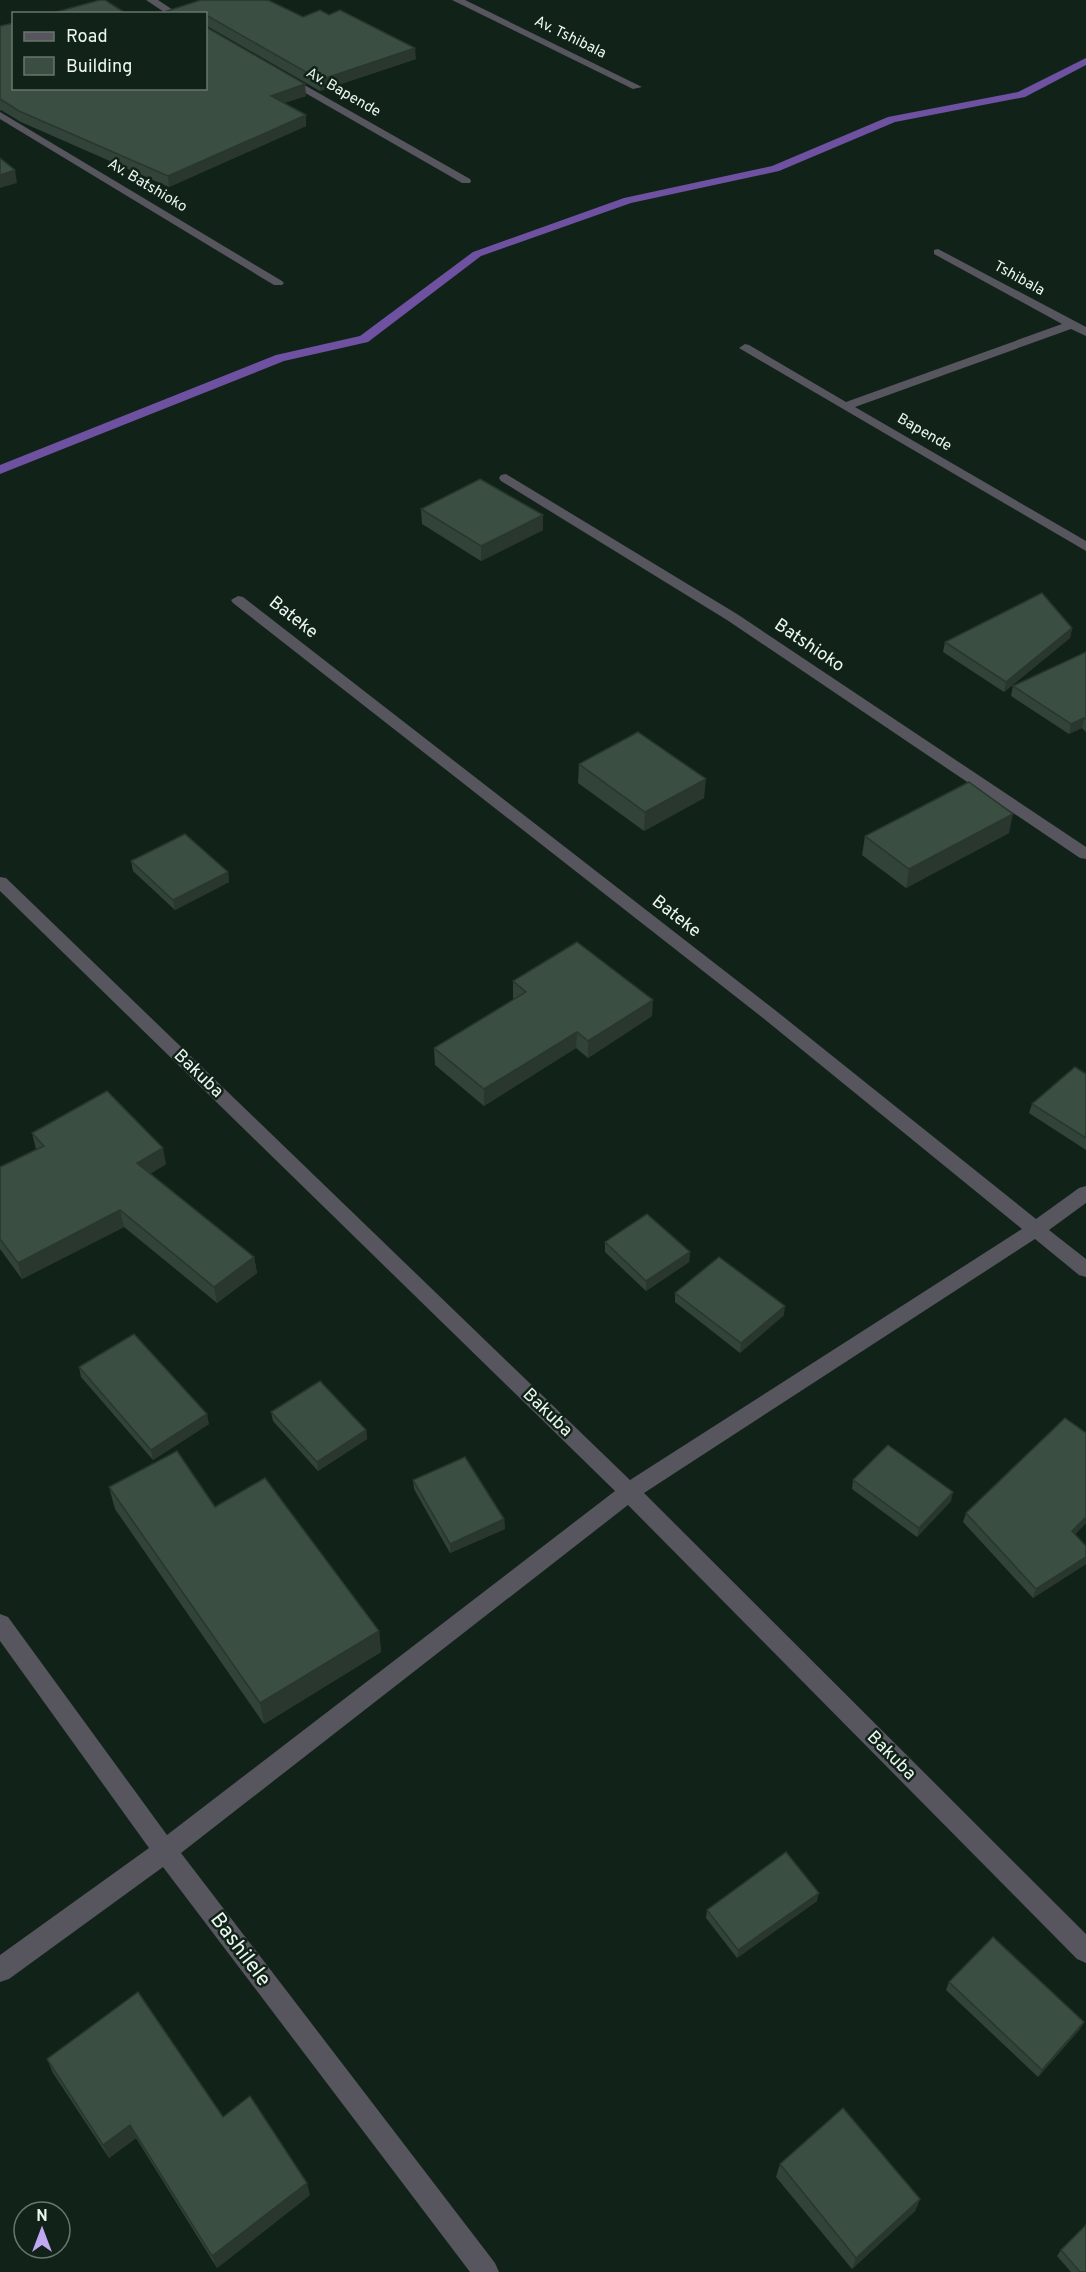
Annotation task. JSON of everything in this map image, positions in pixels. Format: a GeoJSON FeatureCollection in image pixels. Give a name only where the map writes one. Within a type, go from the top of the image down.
{"type":"FeatureCollection","features":[{"type":"Feature","properties":{"kind":"street"},"geometry":{"type":"LineString","coordinates":[[151,0],[172,12]]}},
{"type":"Feature","properties":{"kind":"street","name":"Av. Tshibala"},"geometry":{"type":"LineString","coordinates":[[457,0],[637,87]]}},
{"type":"Feature","properties":{"kind":"street","name":"Av. Bapende"},"geometry":{"type":"LineString","coordinates":[[276,72],[466,181]]}},
{"type":"Feature","properties":{"kind":"street","name":"Av. Batshioko"},"geometry":{"type":"LineString","coordinates":[[0,115],[278,283]]}},
{"type":"Feature","properties":{"kind":"street","name":"Tshibala"},"geometry":{"type":"LineString","coordinates":[[938,252],[1086,332]]}},
{"type":"Feature","properties":{"kind":"street"},"geometry":{"type":"LineString","coordinates":[[845,406],[1071,325]]}},
{"type":"Feature","properties":{"kind":"street","name":"Bapende"},"geometry":{"type":"LineString","coordinates":[[746,348],[1086,547]]}},
{"type":"Feature","properties":{"kind":"street","name":"Batshioko"},"geometry":{"type":"LineString","coordinates":[[506,478],[732,617],[1086,854]]}},
{"type":"Feature","properties":{"kind":"street","name":"Bateke"},"geometry":{"type":"LineString","coordinates":[[238,600],[769,1014],[1086,1270]]}},
{"type":"Feature","properties":{"kind":"street","name":"Bakuba"},"geometry":{"type":"LineString","coordinates":[[0,882],[629,1492],[1086,1952]]}},
{"type":"Feature","properties":{"kind":"street"},"geometry":{"type":"LineString","coordinates":[[0,1970],[165,1851],[629,1492],[1036,1229],[1086,1193]]}},
{"type":"Feature","properties":{"kind":"street","name":"Bashilele"},"geometry":{"type":"LineString","coordinates":[[0,1624],[165,1851],[486,2272]]}},
{"type":"Feature","properties":{"kind":"building"},"geometry":{"type":"Polygon","coordinates":[[[105,0],[124,12],[56,12],[105,0]]]}},
{"type":"Feature","properties":{"kind":"building"},"geometry":{"type":"Polygon","coordinates":[[[201,0],[268,0],[303,17],[320,10],[329,15],[340,10],[415,48],[320,80],[207,16],[207,12],[164,12],[201,0]]]}},
{"type":"Feature","properties":{"kind":"building"},"geometry":{"type":"Polygon","coordinates":[[[12,23],[12,90],[207,90],[207,28],[305,84],[271,96],[306,115],[168,176],[19,111],[0,99],[0,26],[12,23]]]}},
{"type":"Feature","properties":{"kind":"building"},"geometry":{"type":"Polygon","coordinates":[[[0,158],[15,170],[0,175],[0,158]]]}},
{"type":"Feature","properties":{"kind":"building"},"geometry":{"type":"Polygon","coordinates":[[[480,479],[543,515],[481,546],[421,509],[480,479]]]}},
{"type":"Feature","properties":{"kind":"building"},"geometry":{"type":"Polygon","coordinates":[[[1042,593],[1072,628],[1006,682],[945,642],[1042,593]]]}},
{"type":"Feature","properties":{"kind":"building"},"geometry":{"type":"Polygon","coordinates":[[[1086,652],[1086,720],[1084,718],[1071,724],[1013,686],[1086,652]]]}},
{"type":"Feature","properties":{"kind":"building"},"geometry":{"type":"Polygon","coordinates":[[[638,732],[706,779],[645,812],[579,764],[638,732]]]}},
{"type":"Feature","properties":{"kind":"building"},"geometry":{"type":"Polygon","coordinates":[[[969,782],[1013,814],[909,869],[865,836],[969,782]]]}},
{"type":"Feature","properties":{"kind":"building"},"geometry":{"type":"Polygon","coordinates":[[[185,834],[228,872],[173,900],[131,861],[185,834]]]}},
{"type":"Feature","properties":{"kind":"building"},"geometry":{"type":"Polygon","coordinates":[[[577,942],[653,1000],[588,1041],[577,1032],[484,1089],[434,1048],[526,992],[513,981],[577,942]]]}},
{"type":"Feature","properties":{"kind":"building"},"geometry":{"type":"Polygon","coordinates":[[[1075,1067],[1086,1074],[1086,1138],[1032,1104],[1075,1067]]]}},
{"type":"Feature","properties":{"kind":"building"},"geometry":{"type":"Polygon","coordinates":[[[107,1091],[163,1148],[137,1163],[254,1257],[214,1287],[120,1210],[18,1263],[0,1239],[0,1167],[44,1146],[32,1133],[107,1091]]]}},
{"type":"Feature","properties":{"kind":"building"},"geometry":{"type":"Polygon","coordinates":[[[647,1214],[690,1252],[646,1281],[605,1242],[647,1214]]]}},
{"type":"Feature","properties":{"kind":"building"},"geometry":{"type":"Polygon","coordinates":[[[719,1257],[785,1306],[741,1343],[675,1293],[719,1257]]]}},
{"type":"Feature","properties":{"kind":"building"},"geometry":{"type":"Polygon","coordinates":[[[134,1334],[207,1414],[151,1450],[79,1367],[134,1334]]]}},
{"type":"Feature","properties":{"kind":"building"},"geometry":{"type":"Polygon","coordinates":[[[320,1381],[366,1430],[317,1462],[271,1412],[320,1381]]]}},
{"type":"Feature","properties":{"kind":"building"},"geometry":{"type":"Polygon","coordinates":[[[1065,1418],[1086,1433],[1086,1517],[1072,1531],[1086,1546],[1086,1557],[1036,1589],[966,1513],[1065,1418]]]}},
{"type":"Feature","properties":{"kind":"building"},"geometry":{"type":"Polygon","coordinates":[[[888,1445],[953,1492],[919,1528],[853,1480],[888,1445]]]}},
{"type":"Feature","properties":{"kind":"building"},"geometry":{"type":"Polygon","coordinates":[[[177,1451],[215,1507],[265,1478],[379,1631],[260,1703],[109,1487],[177,1451]]]}},
{"type":"Feature","properties":{"kind":"building"},"geometry":{"type":"Polygon","coordinates":[[[465,1457],[504,1519],[450,1544],[413,1480],[465,1457]]]}},
{"type":"Feature","properties":{"kind":"building"},"geometry":{"type":"Polygon","coordinates":[[[786,1852],[819,1893],[738,1950],[707,1910],[786,1852]]]}},
{"type":"Feature","properties":{"kind":"building"},"geometry":{"type":"Polygon","coordinates":[[[993,1937],[1084,2022],[1042,2070],[949,1982],[993,1937]]]}},
{"type":"Feature","properties":{"kind":"building"},"geometry":{"type":"Polygon","coordinates":[[[138,1992],[223,2117],[250,2096],[307,2183],[212,2256],[130,2125],[103,2145],[47,2059],[138,1992]]]}},
{"type":"Feature","properties":{"kind":"building"},"geometry":{"type":"Polygon","coordinates":[[[843,2108],[920,2199],[856,2258],[780,2164],[843,2108]]]}},
{"type":"Feature","properties":{"kind":"building"},"geometry":{"type":"Polygon","coordinates":[[[1086,2225],[1086,2272],[1080,2272],[1061,2250],[1086,2225]]]}},
{"type":"Feature","properties":{"kind":"waterway"},"geometry":{"type":"LineString","coordinates":[[0,470],[280,358],[364,339],[477,254],[628,200],[775,169],[892,119],[1021,95],[1086,61]]}}]}
